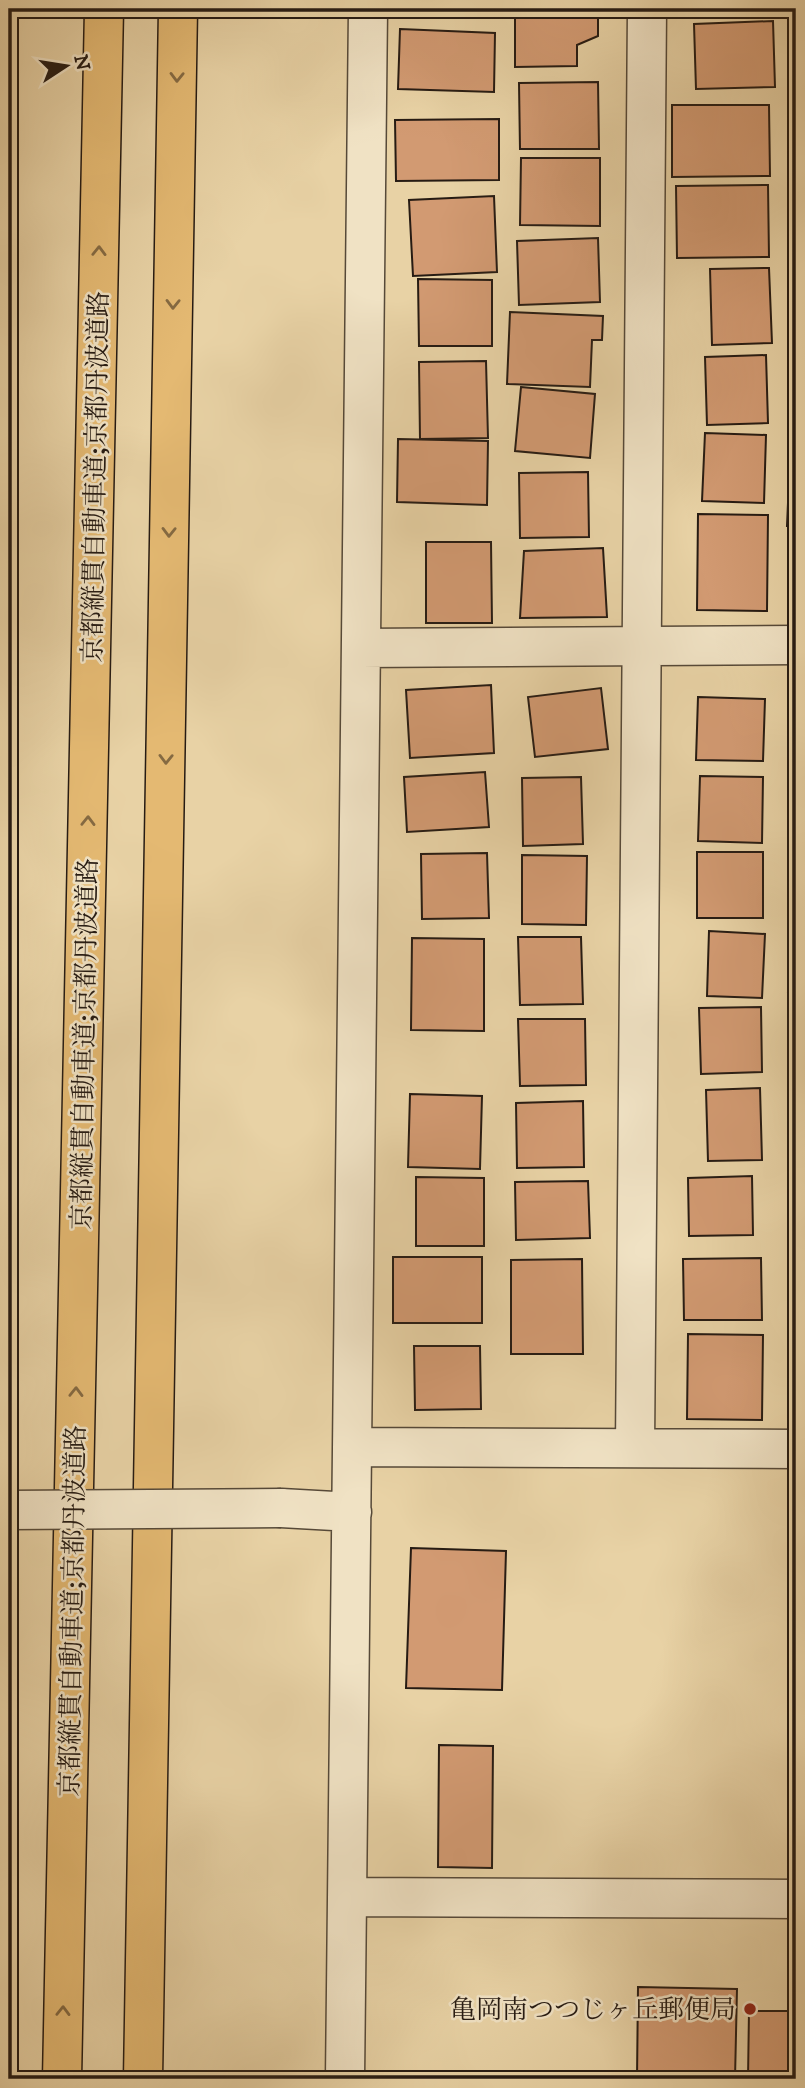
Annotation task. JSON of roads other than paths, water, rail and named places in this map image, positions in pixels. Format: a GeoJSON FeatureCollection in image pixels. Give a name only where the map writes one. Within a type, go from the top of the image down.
{"type":"FeatureCollection","features":[{"type":"Feature","properties":{"kind":"highway","name":"京都縦貫自動車道;京都丹波道路"},"geometry":{"type":"LineString","coordinates":[[62,2079],[104,9]]}},
{"type":"Feature","properties":{"kind":"highway"},"geometry":{"type":"LineString","coordinates":[[143,2079],[178,9]]}},
{"type":"Feature","properties":{"kind":"street"},"geometry":{"type":"LineString","coordinates":[[345,2079],[368,9]]}},
{"type":"Feature","properties":{"kind":"street"},"geometry":{"type":"LineString","coordinates":[[635,1448],[647,9]]}},
{"type":"Feature","properties":{"kind":"street"},"geometry":{"type":"LineString","coordinates":[[361,648],[796,645]]}},
{"type":"Feature","properties":{"kind":"street"},"geometry":{"type":"LineString","coordinates":[[352,1447],[796,1449]]}},
{"type":"Feature","properties":{"kind":"street"},"geometry":{"type":"LineString","coordinates":[[9,1510],[281,1508],[352,1512]]}},
{"type":"Feature","properties":{"kind":"street"},"geometry":{"type":"LineString","coordinates":[[347,1897],[796,1899]]}},
{"type":"Feature","properties":{"kind":"place","name":"亀岡南つつじヶ丘郵便局"},"geometry":{"type":"Point","coordinates":[750,2009]}}]}
